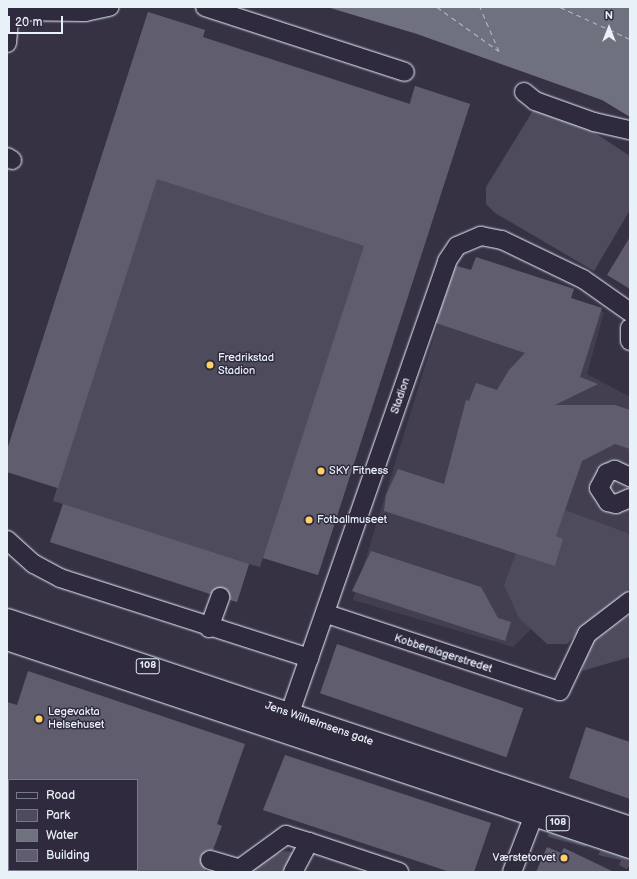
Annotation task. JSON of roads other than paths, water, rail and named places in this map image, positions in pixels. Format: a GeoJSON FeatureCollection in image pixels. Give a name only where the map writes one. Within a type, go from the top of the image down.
{"type":"FeatureCollection","features":[{"type":"Feature","properties":{"kind":"main road","name":"Jens Wilhelmsens gate"},"geometry":{"type":"LineString","coordinates":[[7,620],[286,723]]}},
{"type":"Feature","properties":{"kind":"main road","name":"Jens Wilhelmsens gate"},"geometry":{"type":"LineString","coordinates":[[7,639],[286,723],[537,807],[630,847]]}},
{"type":"Feature","properties":{"kind":"main road","name":"Jens Wilhelmsens gate"},"geometry":{"type":"LineString","coordinates":[[537,807],[630,828]]}},
{"type":"Feature","properties":{"kind":"street"},"geometry":{"type":"LineString","coordinates":[[7,43],[9,11],[85,12],[109,7]]}},
{"type":"Feature","properties":{"kind":"street"},"geometry":{"type":"LineString","coordinates":[[205,7],[404,72]]}},
{"type":"Feature","properties":{"kind":"street"},"geometry":{"type":"LineString","coordinates":[[524,92],[535,101],[594,122],[630,130]]}},
{"type":"Feature","properties":{"kind":"street","name":"Stadion"},"geometry":{"type":"LineString","coordinates":[[286,723],[309,658],[327,614],[447,262],[457,246],[469,239],[481,236],[502,240],[583,279],[630,312]]}},
{"type":"Feature","properties":{"kind":"street"},"geometry":{"type":"LineString","coordinates":[[630,328],[630,341]]}},
{"type":"Feature","properties":{"kind":"street"},"geometry":{"type":"LineString","coordinates":[[628,503],[608,502],[599,488],[607,473],[615,470],[630,477]]}},
{"type":"Feature","properties":{"kind":"street"},"geometry":{"type":"LineString","coordinates":[[7,540],[34,564],[60,578],[209,628],[309,658]]}},
{"type":"Feature","properties":{"kind":"street"},"geometry":{"type":"LineString","coordinates":[[209,628],[220,597]]}},
{"type":"Feature","properties":{"kind":"street","name":"Kobberslagerstredet"},"geometry":{"type":"LineString","coordinates":[[327,614],[560,691],[586,634],[630,601]]}},
{"type":"Feature","properties":{"kind":"street"},"geometry":{"type":"LineString","coordinates":[[512,872],[537,807]]}},
{"type":"Feature","properties":{"kind":"street"},"geometry":{"type":"LineString","coordinates":[[210,860],[238,871],[286,835],[399,872]]}},
{"type":"Feature","properties":{"kind":"street"},"geometry":{"type":"LineString","coordinates":[[293,872],[309,842]]}},
{"type":"Feature","properties":{"kind":"water"},"geometry":{"type":"Polygon","coordinates":[[[327,7],[630,7],[630,117],[602,100],[417,34],[327,7]]]}},
{"type":"Feature","properties":{"kind":"place","name":"Fredrikstad Stadion"},"geometry":{"type":"Point","coordinates":[210,365]}},
{"type":"Feature","properties":{"kind":"place","name":"SKY Fitness"},"geometry":{"type":"Point","coordinates":[321,471]}},
{"type":"Feature","properties":{"kind":"place","name":"Fotballmuseet"},"geometry":{"type":"Point","coordinates":[309,520]}},
{"type":"Feature","properties":{"kind":"place","name":"Legevakta Helsehuset"},"geometry":{"type":"Point","coordinates":[39,719]}},
{"type":"Feature","properties":{"kind":"place","name":"Værstetorvet"},"geometry":{"type":"Point","coordinates":[564,858]}}]}
